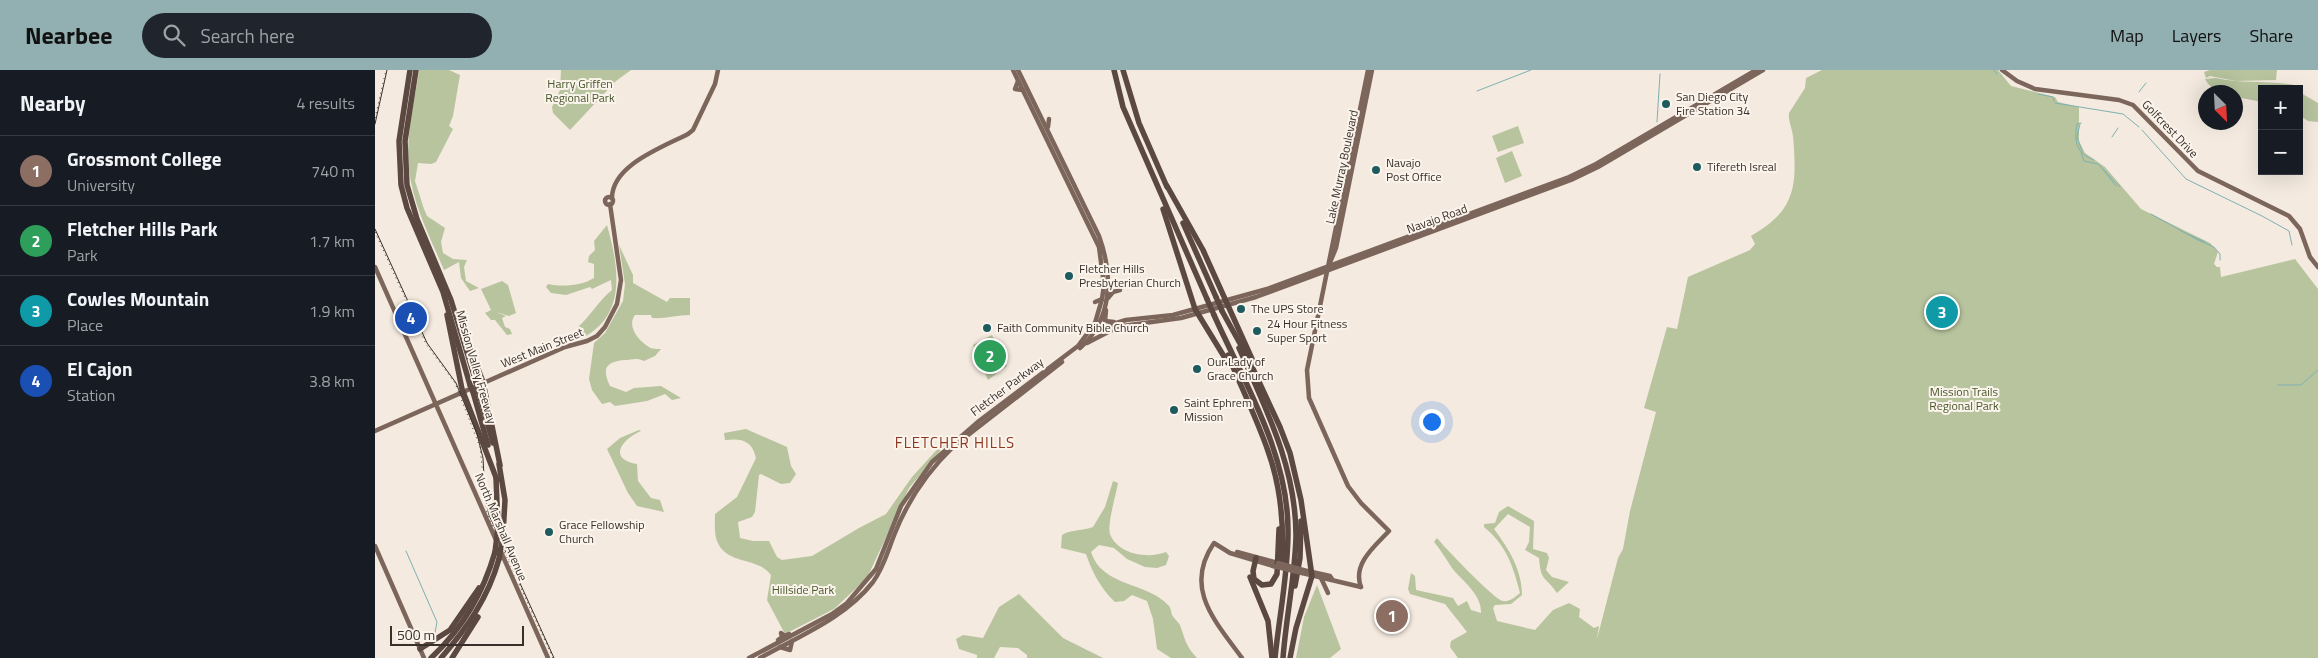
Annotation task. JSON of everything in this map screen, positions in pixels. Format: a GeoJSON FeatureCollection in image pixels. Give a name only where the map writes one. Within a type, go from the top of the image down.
{"type":"FeatureCollection","features":[{"type":"Feature","properties":{"kind":"highway","name":"Mission Valley Freeway"},"geometry":{"type":"LineString","coordinates":[[410,70],[399,141],[399,174],[407,208],[439,281],[473,383]]}},
{"type":"Feature","properties":{"kind":"highway","name":"Mission Valley Freeway"},"geometry":{"type":"LineString","coordinates":[[416,70],[405,141],[406,179],[412,205],[451,300],[497,480],[498,527],[488,584],[461,626],[431,658]]}},
{"type":"Feature","properties":{"kind":"highway"},"geometry":{"type":"LineString","coordinates":[[1114,70],[1123,107],[1274,448],[1281,474],[1288,533],[1273,658]]}},
{"type":"Feature","properties":{"kind":"highway"},"geometry":{"type":"LineString","coordinates":[[1123,70],[1139,123],[1276,431],[1289,472],[1293,494],[1296,538],[1283,658]]}},
{"type":"Feature","properties":{"kind":"highway"},"geometry":{"type":"LineString","coordinates":[[1155,181],[1196,311],[1224,354],[1248,403]]}},
{"type":"Feature","properties":{"kind":"highway"},"geometry":{"type":"LineString","coordinates":[[1167,186],[1203,250],[1228,302],[1290,452],[1299,490],[1312,574],[1296,628],[1290,658]]}},
{"type":"Feature","properties":{"kind":"highway"},"geometry":{"type":"LineString","coordinates":[[439,281],[463,392],[497,480]]}},
{"type":"Feature","properties":{"kind":"highway"},"geometry":{"type":"LineString","coordinates":[[451,300],[483,382],[499,466]]}},
{"type":"Feature","properties":{"kind":"highway"},"geometry":{"type":"LineString","coordinates":[[1222,311],[1238,339],[1271,408]]}},
{"type":"Feature","properties":{"kind":"highway"},"geometry":{"type":"LineString","coordinates":[[1215,317],[1269,452],[1278,490],[1282,514],[1283,550],[1279,618]]}},
{"type":"Feature","properties":{"kind":"highway","name":"Mission Valley Freeway"},"geometry":{"type":"LineString","coordinates":[[441,658],[467,627],[499,559],[503,535],[505,500],[499,466],[475,391]]}},
{"type":"Feature","properties":{"kind":"highway"},"geometry":{"type":"LineString","coordinates":[[1254,559],[1253,573],[1255,580],[1263,585],[1272,583],[1277,574],[1278,490]]}},
{"type":"Feature","properties":{"kind":"highway"},"geometry":{"type":"LineString","coordinates":[[1290,600],[1293,594],[1301,541],[1299,490]]}},
{"type":"Feature","properties":{"kind":"highway"},"geometry":{"type":"LineString","coordinates":[[1254,559],[1250,577],[1269,621],[1273,658]]}},
{"type":"Feature","properties":{"kind":"highway"},"geometry":{"type":"LineString","coordinates":[[421,648],[450,630],[488,584]]}},
{"type":"Feature","properties":{"kind":"highway"},"geometry":{"type":"LineString","coordinates":[[452,658],[480,613],[488,584]]}},
{"type":"Feature","properties":{"kind":"main road","name":"West Main Street"},"geometry":{"type":"LineString","coordinates":[[375,431],[565,347],[587,342],[603,329],[614,310],[621,290],[609,204],[605,201],[610,198],[617,180],[629,166],[688,134],[696,124],[712,91],[718,70]]}},
{"type":"Feature","properties":{"kind":"main road","name":"Fletcher Parkway"},"geometry":{"type":"LineString","coordinates":[[1013,70],[1019,81],[1015,89],[1023,90],[1099,247],[1104,276],[1105,298]]}},
{"type":"Feature","properties":{"kind":"main road","name":"Fletcher Parkway"},"geometry":{"type":"LineString","coordinates":[[761,658],[838,615],[859,598],[883,566],[905,510],[921,484],[944,455],[986,421],[992,413],[1080,348],[1089,340],[1096,324],[1110,280],[1105,250],[1018,70]]}},
{"type":"Feature","properties":{"kind":"main road","name":"Lake Murray Boulevard"},"geometry":{"type":"LineString","coordinates":[[1344,197],[1343,189],[1368,70]]}},
{"type":"Feature","properties":{"kind":"main road","name":"Lake Murray Boulevard"},"geometry":{"type":"LineString","coordinates":[[1332,579],[1361,587],[1358,575],[1361,565],[1366,556],[1389,531],[1361,503],[1348,486],[1309,398],[1307,370],[1372,70]]}},
{"type":"Feature","properties":{"kind":"main road"},"geometry":{"type":"LineString","coordinates":[[1744,81],[1758,70]]}},
{"type":"Feature","properties":{"kind":"main road","name":"Navajo Road"},"geometry":{"type":"LineString","coordinates":[[1096,324],[1109,325],[1173,315],[1228,302],[1285,284],[1379,246],[1579,172],[1758,70]]}},
{"type":"Feature","properties":{"kind":"main road","name":"Navajo Road"},"geometry":{"type":"LineString","coordinates":[[1228,302],[1268,293],[1305,275],[1369,255],[1581,175],[1763,70]]}},
{"type":"Feature","properties":{"kind":"main road","name":"Golfcrest Drive"},"geometry":{"type":"LineString","coordinates":[[2002,70],[2017,81],[2035,89],[2119,100],[2133,105],[2198,171],[2289,216],[2300,229],[2311,260],[2318,267]]}},
{"type":"Feature","properties":{"kind":"main road"},"geometry":{"type":"LineString","coordinates":[[1049,119],[1050,134]]}},
{"type":"Feature","properties":{"kind":"main road"},"geometry":{"type":"LineString","coordinates":[[1369,255],[1378,250],[1379,246]]}},
{"type":"Feature","properties":{"kind":"main road","name":"North Marshall Avenue"},"geometry":{"type":"LineString","coordinates":[[375,267],[548,658]]}},
{"type":"Feature","properties":{"kind":"main road"},"geometry":{"type":"LineString","coordinates":[[1095,302],[1120,290],[1114,287],[1110,280]]}},
{"type":"Feature","properties":{"kind":"main road"},"geometry":{"type":"LineString","coordinates":[[1105,298],[1105,321],[1120,323]]}},
{"type":"Feature","properties":{"kind":"main road"},"geometry":{"type":"LineString","coordinates":[[1080,348],[1120,323]]}},
{"type":"Feature","properties":{"kind":"main road","name":"Fletcher Parkway"},"geometry":{"type":"LineString","coordinates":[[749,658],[839,608],[864,585],[876,569],[895,518],[919,478],[949,446],[1078,346],[1096,324]]}},
{"type":"Feature","properties":{"kind":"main road"},"geometry":{"type":"LineString","coordinates":[[1044,376],[1048,369]]}},
{"type":"Feature","properties":{"kind":"main road"},"geometry":{"type":"LineString","coordinates":[[1242,658],[1210,612],[1203,592],[1201,570],[1215,543],[1228,551],[1303,572],[1330,576],[1332,579]]}},
{"type":"Feature","properties":{"kind":"main road"},"geometry":{"type":"LineString","coordinates":[[375,546],[425,658]]}},
{"type":"Feature","properties":{"kind":"main road"},"geometry":{"type":"LineString","coordinates":[[1312,574],[1321,578],[1332,579]]}},
{"type":"Feature","properties":{"kind":"main road"},"geometry":{"type":"LineString","coordinates":[[1321,578],[1327,593]]}},
{"type":"Feature","properties":{"kind":"green space"},"geometry":{"type":"Polygon","coordinates":[[[419,70],[449,70],[460,75],[453,116],[449,126],[453,129],[436,162],[431,164],[418,163],[415,181],[427,216],[445,228],[441,242],[443,253],[453,259],[467,260],[464,267],[466,281],[479,288],[470,291],[461,278],[459,262],[444,270],[423,221],[411,182],[408,144],[419,70]]]}},
{"type":"Feature","properties":{"kind":"green space","name":"Harry Griffen Regional Park"},"geometry":{"type":"Polygon","coordinates":[[[561,70],[631,70],[616,81],[570,130],[553,113],[552,107],[560,90],[561,70]]]}},
{"type":"Feature","properties":{"kind":"green space","name":"Mission Trails Regional Park"},"geometry":{"type":"Polygon","coordinates":[[[1822,70],[1998,70],[2011,86],[2055,97],[2058,102],[2079,107],[2079,141],[2085,153],[2105,167],[2141,209],[2210,243],[2218,252],[2214,264],[2220,267],[2221,277],[2295,259],[2318,289],[2318,658],[1458,658],[1450,647],[1451,641],[1467,632],[1445,604],[1410,594],[1408,589],[1411,573],[1415,576],[1416,590],[1453,598],[1458,606],[1467,601],[1471,610],[1481,613],[1475,594],[1452,568],[1434,542],[1437,538],[1490,592],[1503,601],[1514,598],[1520,593],[1508,556],[1498,541],[1484,527],[1484,524],[1495,523],[1499,512],[1508,506],[1534,521],[1533,549],[1547,553],[1549,558],[1546,570],[1552,577],[1569,582],[1557,593],[1542,575],[1539,558],[1525,550],[1529,542],[1530,527],[1508,514],[1494,529],[1514,560],[1520,577],[1522,595],[1511,604],[1495,605],[1493,608],[1497,621],[1535,630],[1553,610],[1569,603],[1580,609],[1579,617],[1594,628],[1599,626],[1597,639],[1618,558],[1623,549],[1630,511],[1656,412],[1644,408],[1667,327],[1677,329],[1688,277],[1750,250],[1755,244],[1751,236],[1778,216],[1786,206],[1794,182],[1795,168],[1789,113],[1805,88],[1806,78],[1822,70]]]}},
{"type":"Feature","properties":{"kind":"green space"},"geometry":{"type":"Polygon","coordinates":[[[2210,70],[2277,70],[2276,80],[2236,81],[2210,76],[2206,78],[2204,72],[2210,70]]]}},
{"type":"Feature","properties":{"kind":"green space"},"geometry":{"type":"Polygon","coordinates":[[[2216,78],[2294,85],[2258,85],[2258,101],[2243,98],[2243,85],[2210,85],[2205,79],[2216,78]]]}},
{"type":"Feature","properties":{"kind":"green space"},"geometry":{"type":"Polygon","coordinates":[[[2303,94],[2318,103],[2318,122],[2308,121],[2303,118],[2303,94]]]}},
{"type":"Feature","properties":{"kind":"green space"},"geometry":{"type":"Polygon","coordinates":[[[1518,126],[1524,143],[1498,152],[1492,136],[1518,126]]]}},
{"type":"Feature","properties":{"kind":"green space"},"geometry":{"type":"Polygon","coordinates":[[[1512,151],[1522,176],[1505,183],[1496,158],[1512,151]]]}},
{"type":"Feature","properties":{"kind":"green space"},"geometry":{"type":"Polygon","coordinates":[[[607,225],[615,258],[616,290],[612,305],[605,319],[594,331],[578,340],[577,328],[612,290],[611,280],[592,289],[590,287],[566,295],[551,293],[546,287],[548,284],[566,286],[578,284],[594,278],[594,264],[588,262],[589,256],[595,250],[594,241],[607,225]]]}},
{"type":"Feature","properties":{"kind":"green space"},"geometry":{"type":"Polygon","coordinates":[[[619,245],[633,275],[633,283],[667,302],[670,298],[690,298],[690,315],[652,318],[651,315],[635,315],[632,324],[638,338],[650,348],[661,349],[655,356],[644,361],[634,359],[618,361],[609,365],[606,375],[610,386],[626,392],[634,388],[661,386],[681,398],[672,400],[665,394],[647,401],[615,406],[610,402],[602,404],[592,390],[589,379],[594,343],[605,333],[623,301],[625,284],[619,245]]]}},
{"type":"Feature","properties":{"kind":"green space"},"geometry":{"type":"Polygon","coordinates":[[[502,281],[508,285],[516,313],[509,316],[496,312],[506,316],[502,318],[505,327],[510,329],[512,334],[507,335],[495,320],[491,320],[485,313],[491,310],[481,289],[502,281]]]}},
{"type":"Feature","properties":{"kind":"green space"},"geometry":{"type":"Polygon","coordinates":[[[992,335],[1007,366],[988,380],[973,345],[992,335]]]}},
{"type":"Feature","properties":{"kind":"green space","name":"Hillside Park"},"geometry":{"type":"Polygon","coordinates":[[[746,429],[787,447],[791,466],[796,474],[790,483],[781,484],[761,474],[759,475],[755,512],[752,517],[738,522],[740,538],[753,541],[769,541],[777,557],[782,560],[812,556],[886,514],[912,477],[942,444],[946,444],[909,488],[867,578],[834,609],[785,634],[767,600],[771,575],[758,565],[728,554],[722,549],[716,538],[715,514],[737,497],[756,458],[749,444],[736,439],[725,440],[724,433],[746,429]]]}},
{"type":"Feature","properties":{"kind":"green space"},"geometry":{"type":"Polygon","coordinates":[[[639,430],[641,431],[623,444],[620,453],[622,458],[637,464],[638,481],[651,498],[660,500],[664,512],[637,506],[628,493],[607,449],[620,438],[639,430]]]}},
{"type":"Feature","properties":{"kind":"green space"},"geometry":{"type":"Polygon","coordinates":[[[1113,481],[1118,483],[1109,529],[1114,541],[1120,547],[1135,554],[1151,555],[1166,552],[1169,556],[1166,565],[1157,568],[1145,567],[1127,559],[1114,548],[1099,545],[1091,552],[1105,572],[1149,592],[1169,606],[1172,615],[1180,626],[1188,647],[1197,658],[1171,658],[1157,649],[1153,619],[1147,601],[1132,595],[1124,601],[1115,602],[1097,580],[1086,554],[1061,548],[1062,535],[1093,527],[1105,507],[1113,481]]]}},
{"type":"Feature","properties":{"kind":"green space"},"geometry":{"type":"Polygon","coordinates":[[[1317,585],[1341,649],[1330,658],[1296,658],[1304,617],[1317,585]]]}},
{"type":"Feature","properties":{"kind":"green space"},"geometry":{"type":"Polygon","coordinates":[[[1019,594],[1063,638],[1103,658],[1027,658],[1027,655],[1018,648],[1000,647],[994,658],[977,658],[977,655],[959,649],[956,639],[963,635],[983,638],[999,607],[1019,594]]]}},
{"type":"Feature","properties":{"kind":"waterway"},"geometry":{"type":"LineString","coordinates":[[1477,91],[1531,70]]}},
{"type":"Feature","properties":{"kind":"waterway"},"geometry":{"type":"LineString","coordinates":[[1994,70],[1997,74]]}},
{"type":"Feature","properties":{"kind":"waterway"},"geometry":{"type":"LineString","coordinates":[[1657,122],[1660,74]]}},
{"type":"Feature","properties":{"kind":"waterway"},"geometry":{"type":"LineString","coordinates":[[2139,92],[2146,83]]}},
{"type":"Feature","properties":{"kind":"waterway"},"geometry":{"type":"LineString","coordinates":[[2038,94],[2053,97],[2054,101]]}},
{"type":"Feature","properties":{"kind":"waterway"},"geometry":{"type":"LineString","coordinates":[[2055,103],[2123,114],[2139,127]]}},
{"type":"Feature","properties":{"kind":"waterway"},"geometry":{"type":"LineString","coordinates":[[2081,123],[2077,124],[2076,141],[2083,154],[2094,160]]}},
{"type":"Feature","properties":{"kind":"waterway"},"geometry":{"type":"LineString","coordinates":[[2080,124],[2077,137],[2082,151]]}},
{"type":"Feature","properties":{"kind":"waterway"},"geometry":{"type":"LineString","coordinates":[[2112,137],[2118,128]]}},
{"type":"Feature","properties":{"kind":"waterway"},"geometry":{"type":"LineString","coordinates":[[2142,130],[2186,179],[2289,231],[2292,245]]}},
{"type":"Feature","properties":{"kind":"waterway"},"geometry":{"type":"LineString","coordinates":[[2081,152],[2084,161],[2098,164],[2120,187]]}},
{"type":"Feature","properties":{"kind":"waterway"},"geometry":{"type":"LineString","coordinates":[[2102,168],[2116,186]]}},
{"type":"Feature","properties":{"kind":"waterway"},"geometry":{"type":"LineString","coordinates":[[2151,214],[2214,247],[2220,254],[2220,260]]}},
{"type":"Feature","properties":{"kind":"waterway"},"geometry":{"type":"LineString","coordinates":[[2181,231],[2205,242]]}},
{"type":"Feature","properties":{"kind":"waterway"},"geometry":{"type":"LineString","coordinates":[[2278,385],[2301,385],[2318,370]]}},
{"type":"Feature","properties":{"kind":"waterway"},"geometry":{"type":"LineString","coordinates":[[406,551],[437,622],[434,638]]}},
{"type":"Feature","properties":{"kind":"tram line"},"geometry":{"type":"LineString","coordinates":[[375,124],[387,70]]}},
{"type":"Feature","properties":{"kind":"tram line"},"geometry":{"type":"LineString","coordinates":[[375,229],[427,343],[456,383],[477,434],[483,458],[485,496],[489,515],[554,658]]}},
{"type":"Feature","properties":{"kind":"railway"},"geometry":{"type":"LineString","coordinates":[[375,118],[386,70]]}},
{"type":"Feature","properties":{"kind":"railway"},"geometry":{"type":"LineString","coordinates":[[375,232],[426,344],[455,383],[480,447],[487,514],[553,658]]}},
{"type":"Feature","properties":{"kind":"place","name":"San Diego City Fire Station 34"},"geometry":{"type":"Point","coordinates":[1666,104]}},
{"type":"Feature","properties":{"kind":"place","name":"Tifereth Isreal"},"geometry":{"type":"Point","coordinates":[1697,167]}},
{"type":"Feature","properties":{"kind":"place","name":"Navajo Post Office"},"geometry":{"type":"Point","coordinates":[1376,170]}},
{"type":"Feature","properties":{"kind":"place","name":"Fletcher Hills Presbyterian Church"},"geometry":{"type":"Point","coordinates":[1069,276]}},
{"type":"Feature","properties":{"kind":"place","name":"The UPS Store"},"geometry":{"type":"Point","coordinates":[1241,309]}},
{"type":"Feature","properties":{"kind":"place","name":"Cowles Mountain"},"geometry":{"type":"Point","coordinates":[1942,312]}},
{"type":"Feature","properties":{"kind":"place","name":"El Cajon"},"geometry":{"type":"Point","coordinates":[411,318]}},
{"type":"Feature","properties":{"kind":"place","name":"Faith Community Bible Church"},"geometry":{"type":"Point","coordinates":[987,328]}},
{"type":"Feature","properties":{"kind":"place","name":"24 Hour Fitness Super Sport"},"geometry":{"type":"Point","coordinates":[1257,331]}},
{"type":"Feature","properties":{"kind":"place","name":"Fletcher Hills Park"},"geometry":{"type":"Point","coordinates":[990,356]}},
{"type":"Feature","properties":{"kind":"place","name":"Our Lady of Grace Church"},"geometry":{"type":"Point","coordinates":[1197,369]}},
{"type":"Feature","properties":{"kind":"place","name":"Saint Ephrem Mission"},"geometry":{"type":"Point","coordinates":[1174,410]}},
{"type":"Feature","properties":{"kind":"place","name":"Grace Fellowship Church"},"geometry":{"type":"Point","coordinates":[549,532]}},
{"type":"Feature","properties":{"kind":"place","name":"Grossmont College"},"geometry":{"type":"Point","coordinates":[1392,616]}},
{"type":"Feature","properties":{"kind":"district","name":"FLETCHER HILLS"},"geometry":{"type":"Point","coordinates":[955,443]}}]}
